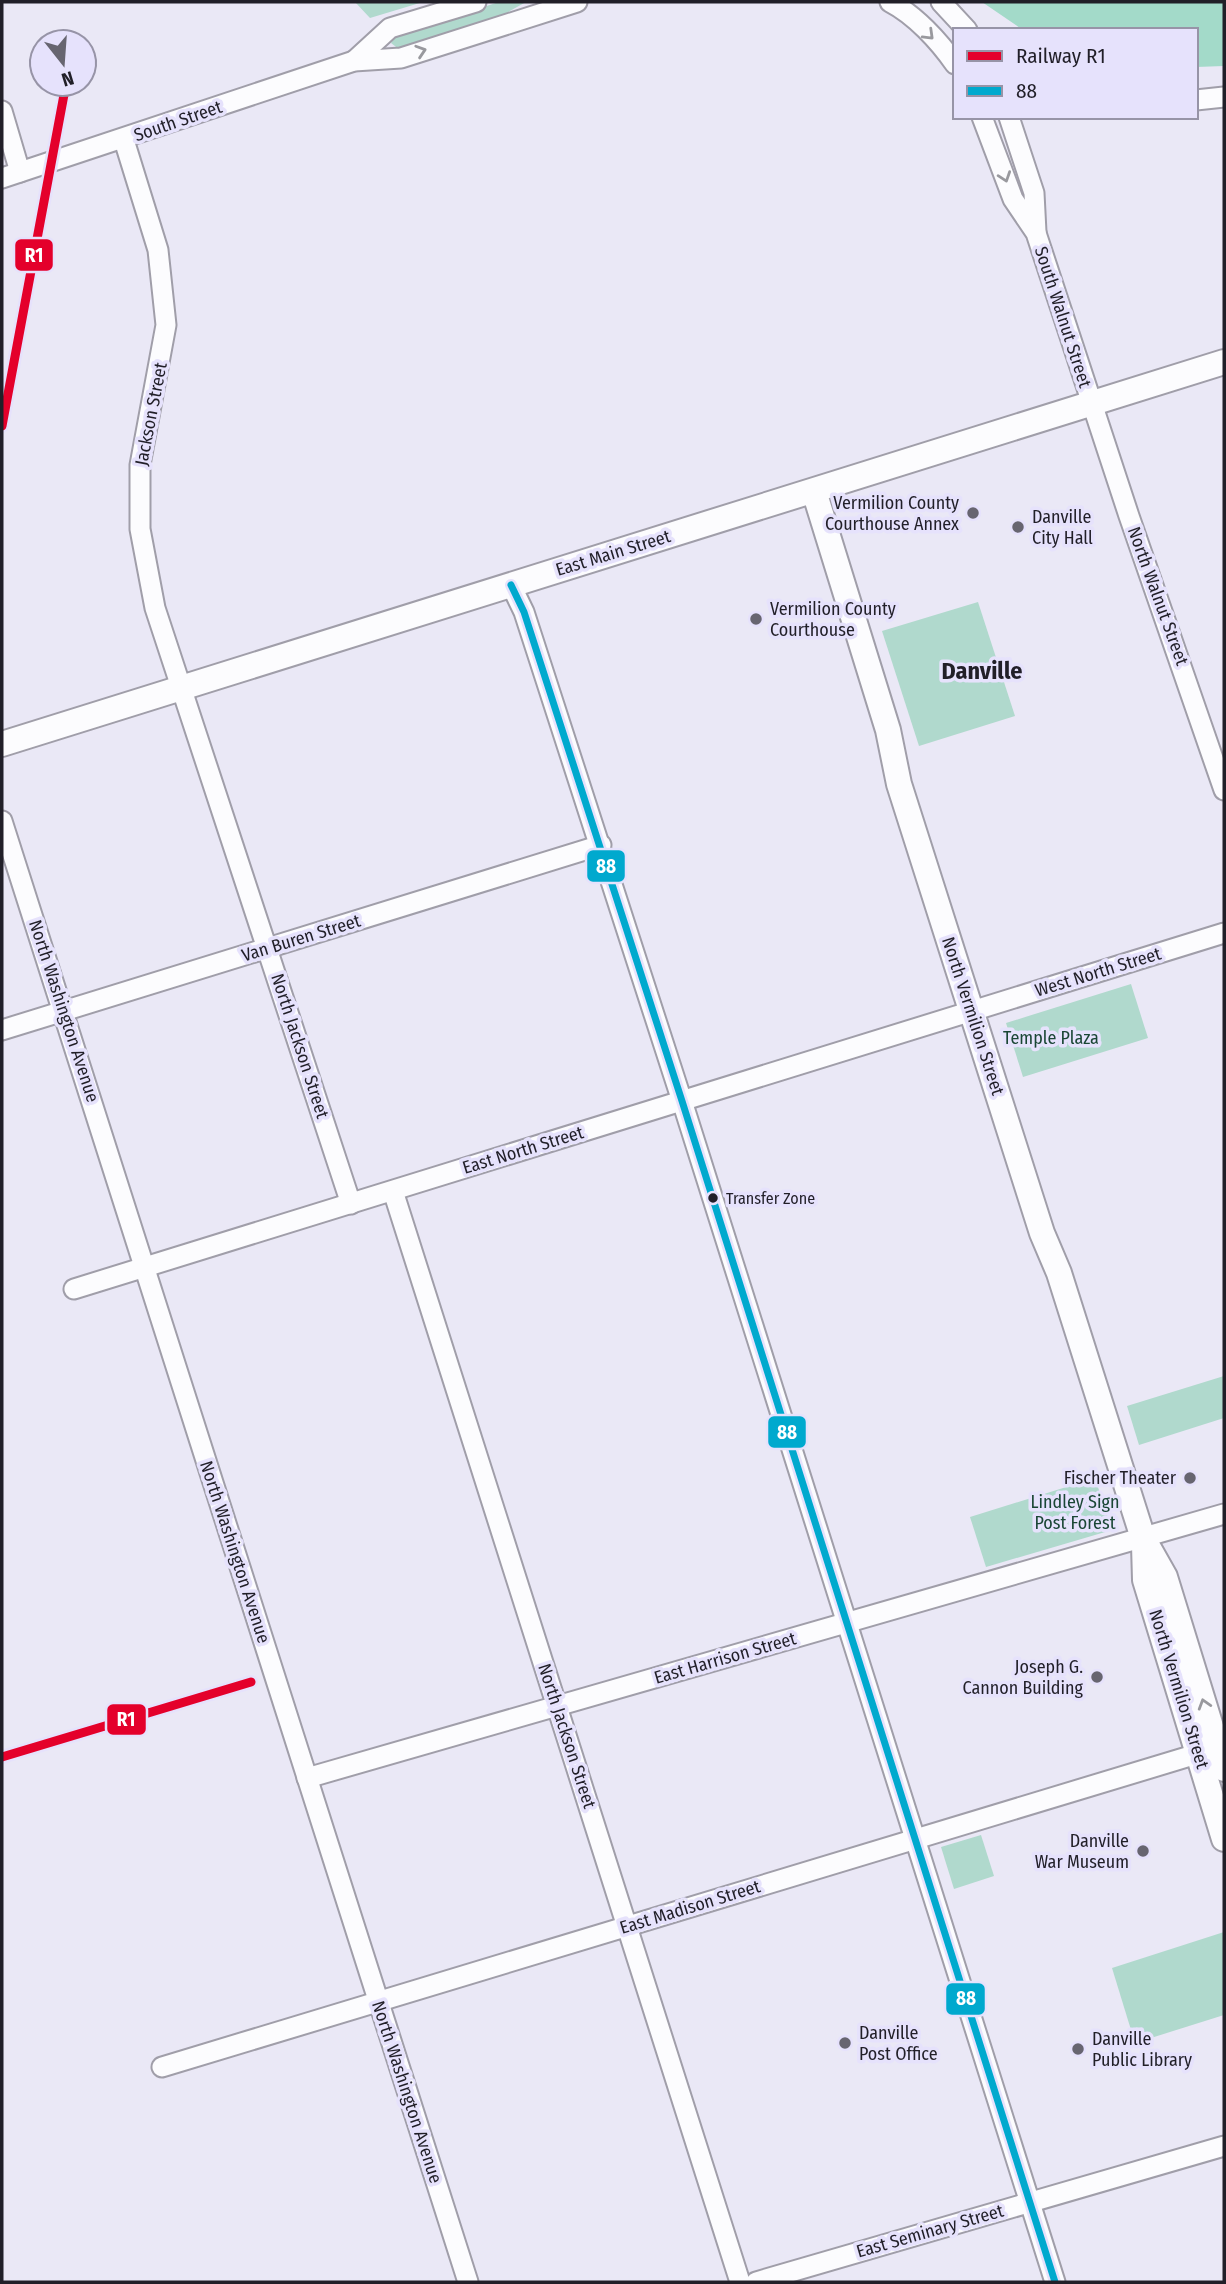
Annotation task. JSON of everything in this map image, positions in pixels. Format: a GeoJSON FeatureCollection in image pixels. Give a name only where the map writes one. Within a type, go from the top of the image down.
{"type":"FeatureCollection","features":[{"type":"Feature","properties":{"kind":"main road","name":"East Main Street"},"geometry":{"type":"LineString","coordinates":[[2,744],[1224,362]]}},
{"type":"Feature","properties":{"kind":"main road","name":"North Vermilion Street"},"geometry":{"type":"LineString","coordinates":[[814,491],[888,730],[899,784],[1042,1233],[1059,1273],[1143,1538],[1165,1577],[1216,1754],[1224,1839]]}},
{"type":"Feature","properties":{"kind":"street","name":"South Street"},"geometry":{"type":"LineString","coordinates":[[354,61],[390,28],[476,2]]}},
{"type":"Feature","properties":{"kind":"street","name":"South Street"},"geometry":{"type":"LineString","coordinates":[[11,174],[124,140],[354,61],[401,58],[577,2]]}},
{"type":"Feature","properties":{"kind":"street"},"geometry":{"type":"LineString","coordinates":[[941,2],[965,28]]}},
{"type":"Feature","properties":{"kind":"street"},"geometry":{"type":"LineString","coordinates":[[895,5],[944,49],[953,61]]}},
{"type":"Feature","properties":{"kind":"street"},"geometry":{"type":"LineString","coordinates":[[1198,100],[1224,97]]}},
{"type":"Feature","properties":{"kind":"street"},"geometry":{"type":"LineString","coordinates":[[2,111],[11,174]]}},
{"type":"Feature","properties":{"kind":"street","name":"South Walnut Street"},"geometry":{"type":"LineString","coordinates":[[983,119],[1013,199],[1036,233],[1092,403]]}},
{"type":"Feature","properties":{"kind":"street"},"geometry":{"type":"LineString","coordinates":[[1010,119],[1034,193],[1036,233]]}},
{"type":"Feature","properties":{"kind":"street","name":"Jackson Street"},"geometry":{"type":"LineString","coordinates":[[124,140],[158,250],[166,325],[140,465],[140,529],[155,608],[183,688]]}},
{"type":"Feature","properties":{"kind":"street","name":"North Walnut Street"},"geometry":{"type":"LineString","coordinates":[[1092,403],[1224,790]]}},
{"type":"Feature","properties":{"kind":"street"},"geometry":{"type":"LineString","coordinates":[[511,585],[524,612],[601,845],[1055,2282]]}},
{"type":"Feature","properties":{"kind":"street","name":"North Jackson Street"},"geometry":{"type":"LineString","coordinates":[[183,688],[351,1204]]}},
{"type":"Feature","properties":{"kind":"street","name":"North Washington Avenue"},"geometry":{"type":"LineString","coordinates":[[2,821],[468,2282]]}},
{"type":"Feature","properties":{"kind":"street","name":"Van Buren Street"},"geometry":{"type":"LineString","coordinates":[[2,1030],[601,845]]}},
{"type":"Feature","properties":{"kind":"street","name":"West North Street"},"geometry":{"type":"LineString","coordinates":[[972,1010],[1224,933]]}},
{"type":"Feature","properties":{"kind":"street","name":"East North Street"},"geometry":{"type":"LineString","coordinates":[[74,1289],[972,1010]]}},
{"type":"Feature","properties":{"kind":"street","name":"North Jackson Street"},"geometry":{"type":"LineString","coordinates":[[393,1191],[740,2282]]}},
{"type":"Feature","properties":{"kind":"street","name":"East Harrison Street"},"geometry":{"type":"LineString","coordinates":[[307,1778],[1224,1514]]}},
{"type":"Feature","properties":{"kind":"street","name":"East Madison Street"},"geometry":{"type":"LineString","coordinates":[[162,2067],[914,1840],[1216,1754]]}},
{"type":"Feature","properties":{"kind":"street","name":"East Seminary Street"},"geometry":{"type":"LineString","coordinates":[[756,2282],[1224,2146]]}},
{"type":"Feature","properties":{"kind":"green space"},"geometry":{"type":"Polygon","coordinates":[[[355,2],[423,2],[370,18],[355,2]]]}},
{"type":"Feature","properties":{"kind":"green space"},"geometry":{"type":"Polygon","coordinates":[[[499,2],[526,2],[490,22],[400,50],[391,43],[396,35],[499,2]]]}},
{"type":"Feature","properties":{"kind":"green space"},"geometry":{"type":"Polygon","coordinates":[[[982,2],[1224,2],[1224,66],[1198,67],[1198,28],[1020,28],[982,2]]]}},
{"type":"Feature","properties":{"kind":"green space"},"geometry":{"type":"Polygon","coordinates":[[[978,602],[1015,716],[919,746],[882,631],[978,602]]]}},
{"type":"Feature","properties":{"kind":"green space","name":"Temple Plaza"},"geometry":{"type":"Polygon","coordinates":[[[1131,984],[1148,1038],[1023,1077],[1006,1023],[1131,984]]]}},
{"type":"Feature","properties":{"kind":"green space"},"geometry":{"type":"Polygon","coordinates":[[[1224,1376],[1224,1418],[1139,1445],[1127,1406],[1224,1376]]]}},
{"type":"Feature","properties":{"kind":"green space","name":"Lindley Sign Post Forest"},"geometry":{"type":"Polygon","coordinates":[[[1095,1478],[1112,1530],[986,1567],[970,1517],[1095,1478]]]}},
{"type":"Feature","properties":{"kind":"green space"},"geometry":{"type":"Polygon","coordinates":[[[981,1835],[994,1876],[954,1889],[941,1847],[981,1835]]]}},
{"type":"Feature","properties":{"kind":"green space"},"geometry":{"type":"Polygon","coordinates":[[[1224,1932],[1224,2015],[1135,2043],[1112,1968],[1224,1932]]]}},
{"type":"Feature","properties":{"kind":"rail line","name":"R1"},"geometry":{"type":"LineString","coordinates":[[2,426],[63,98]]}},
{"type":"Feature","properties":{"kind":"rail line","name":"R1"},"geometry":{"type":"LineString","coordinates":[[2,1757],[251,1682]]}},
{"type":"Feature","properties":{"kind":"transit line","name":"88"},"geometry":{"type":"LineString","coordinates":[[511,585],[524,612],[682,1101],[1055,2282]]}},
{"type":"Feature","properties":{"kind":"place","name":"Vermilion County Courthouse Annex"},"geometry":{"type":"Point","coordinates":[973,513]}},
{"type":"Feature","properties":{"kind":"place","name":"Danville City Hall"},"geometry":{"type":"Point","coordinates":[1018,527]}},
{"type":"Feature","properties":{"kind":"place","name":"Vermilion County Courthouse"},"geometry":{"type":"Point","coordinates":[756,619]}},
{"type":"Feature","properties":{"kind":"place","name":"Transfer Zone"},"geometry":{"type":"Point","coordinates":[713,1198]}},
{"type":"Feature","properties":{"kind":"place","name":"Fischer Theater"},"geometry":{"type":"Point","coordinates":[1190,1478]}},
{"type":"Feature","properties":{"kind":"place","name":"Joseph G. Cannon Building"},"geometry":{"type":"Point","coordinates":[1097,1677]}},
{"type":"Feature","properties":{"kind":"place","name":"Danville War Museum"},"geometry":{"type":"Point","coordinates":[1143,1851]}},
{"type":"Feature","properties":{"kind":"place","name":"Danville Post Office"},"geometry":{"type":"Point","coordinates":[845,2043]}},
{"type":"Feature","properties":{"kind":"place","name":"Danville Public Library"},"geometry":{"type":"Point","coordinates":[1078,2049]}},
{"type":"Feature","properties":{"kind":"district","name":"Danville"},"geometry":{"type":"Point","coordinates":[982,671]}}]}
